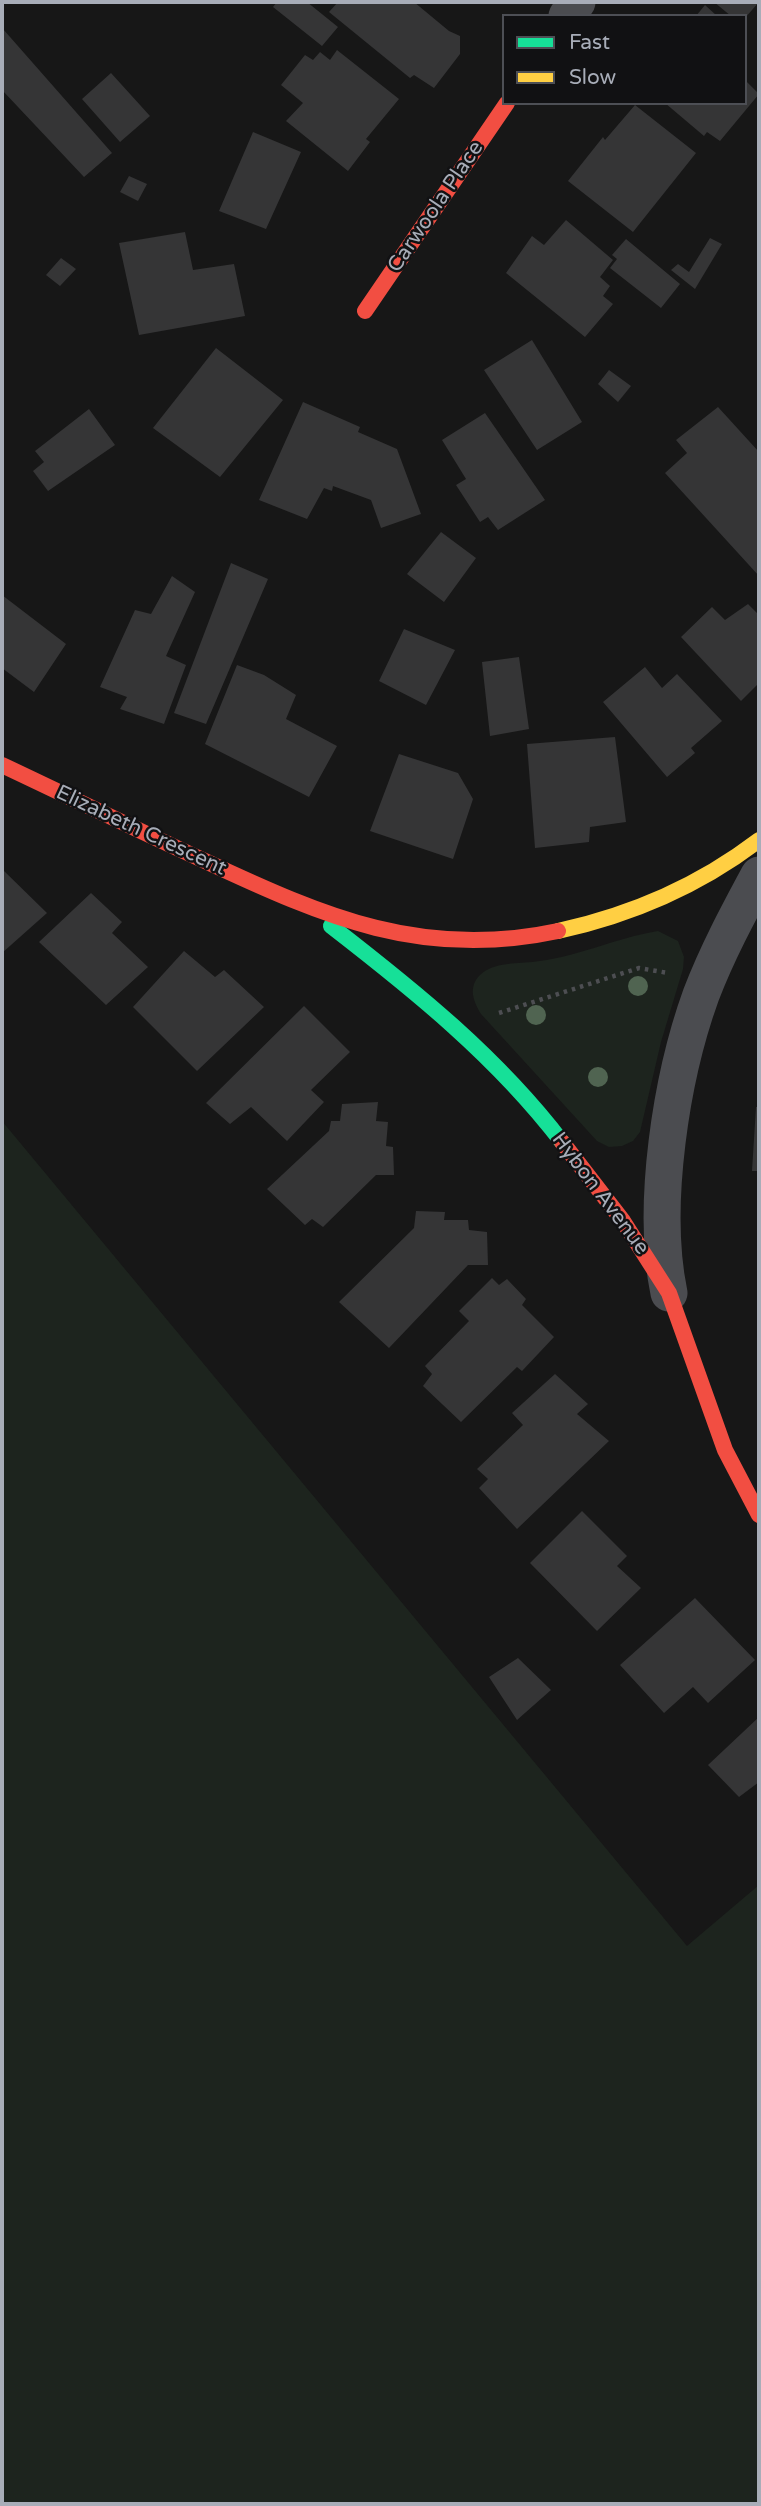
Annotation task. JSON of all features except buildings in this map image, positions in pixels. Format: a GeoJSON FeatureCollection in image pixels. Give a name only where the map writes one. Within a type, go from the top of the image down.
{"type":"FeatureCollection","features":[{"type":"Feature","properties":{"kind":"street","name":"Carwoola Place"},"geometry":{"type":"LineString","coordinates":[[365,311],[506,105]]}},
{"type":"Feature","properties":{"kind":"street","name":"Elizabeth Crescent"},"geometry":{"type":"LineString","coordinates":[[2,765],[280,897],[330,925],[378,958],[465,1035],[526,1099]]}},
{"type":"Feature","properties":{"kind":"street","name":"Elizabeth Crescent"},"geometry":{"type":"LineString","coordinates":[[280,897],[345,921],[415,937],[478,940],[537,936],[580,927],[661,899],[717,871],[759,840]]}},
{"type":"Feature","properties":{"kind":"street"},"geometry":{"type":"LineString","coordinates":[[706,985],[759,875]]}},
{"type":"Feature","properties":{"kind":"street","name":"Hybon Avenue"},"geometry":{"type":"LineString","coordinates":[[706,985],[683,1058],[668,1148],[662,1225],[669,1293],[725,1450],[759,1516]]}},
{"type":"Feature","properties":{"kind":"street","name":"Hybon Avenue"},"geometry":{"type":"LineString","coordinates":[[526,1099],[600,1190],[669,1293]]}},
{"type":"Feature","properties":{"kind":"path"},"geometry":{"type":"LineString","coordinates":[[465,1035],[493,1015],[639,968],[706,985]]}},
{"type":"Feature","properties":{"kind":"shaded area"},"geometry":{"type":"Polygon","coordinates":[[[658,931],[678,941],[684,957],[683,969],[661,1042],[640,1132],[633,1141],[622,1146],[609,1147],[597,1141],[481,1014],[474,999],[474,984],[480,975],[498,966],[548,960],[658,931]]]}},
{"type":"Feature","properties":{"kind":"shaded area"},"geometry":{"type":"Polygon","coordinates":[[[2,1121],[687,1946],[759,1885],[759,2504],[2,2504],[2,1121]]]}},
{"type":"Feature","properties":{"kind":"traffic: fast"},"geometry":{"type":"LineString","coordinates":[[331,926],[454,1026],[510,1082],[562,1142]]}},
{"type":"Feature","properties":{"kind":"traffic: slow"},"geometry":{"type":"LineString","coordinates":[[558,931],[612,916],[664,896],[713,871],[759,840]]}},
{"type":"Feature","properties":{"kind":"traffic: jam"},"geometry":{"type":"LineString","coordinates":[[365,311],[506,105]]}},
{"type":"Feature","properties":{"kind":"traffic: jam"},"geometry":{"type":"LineString","coordinates":[[2,765],[292,900],[376,928],[463,940],[509,939],[558,931]]}},
{"type":"Feature","properties":{"kind":"traffic: jam"},"geometry":{"type":"LineString","coordinates":[[562,1142],[623,1221],[669,1293],[725,1450],[759,1515]]}}]}
